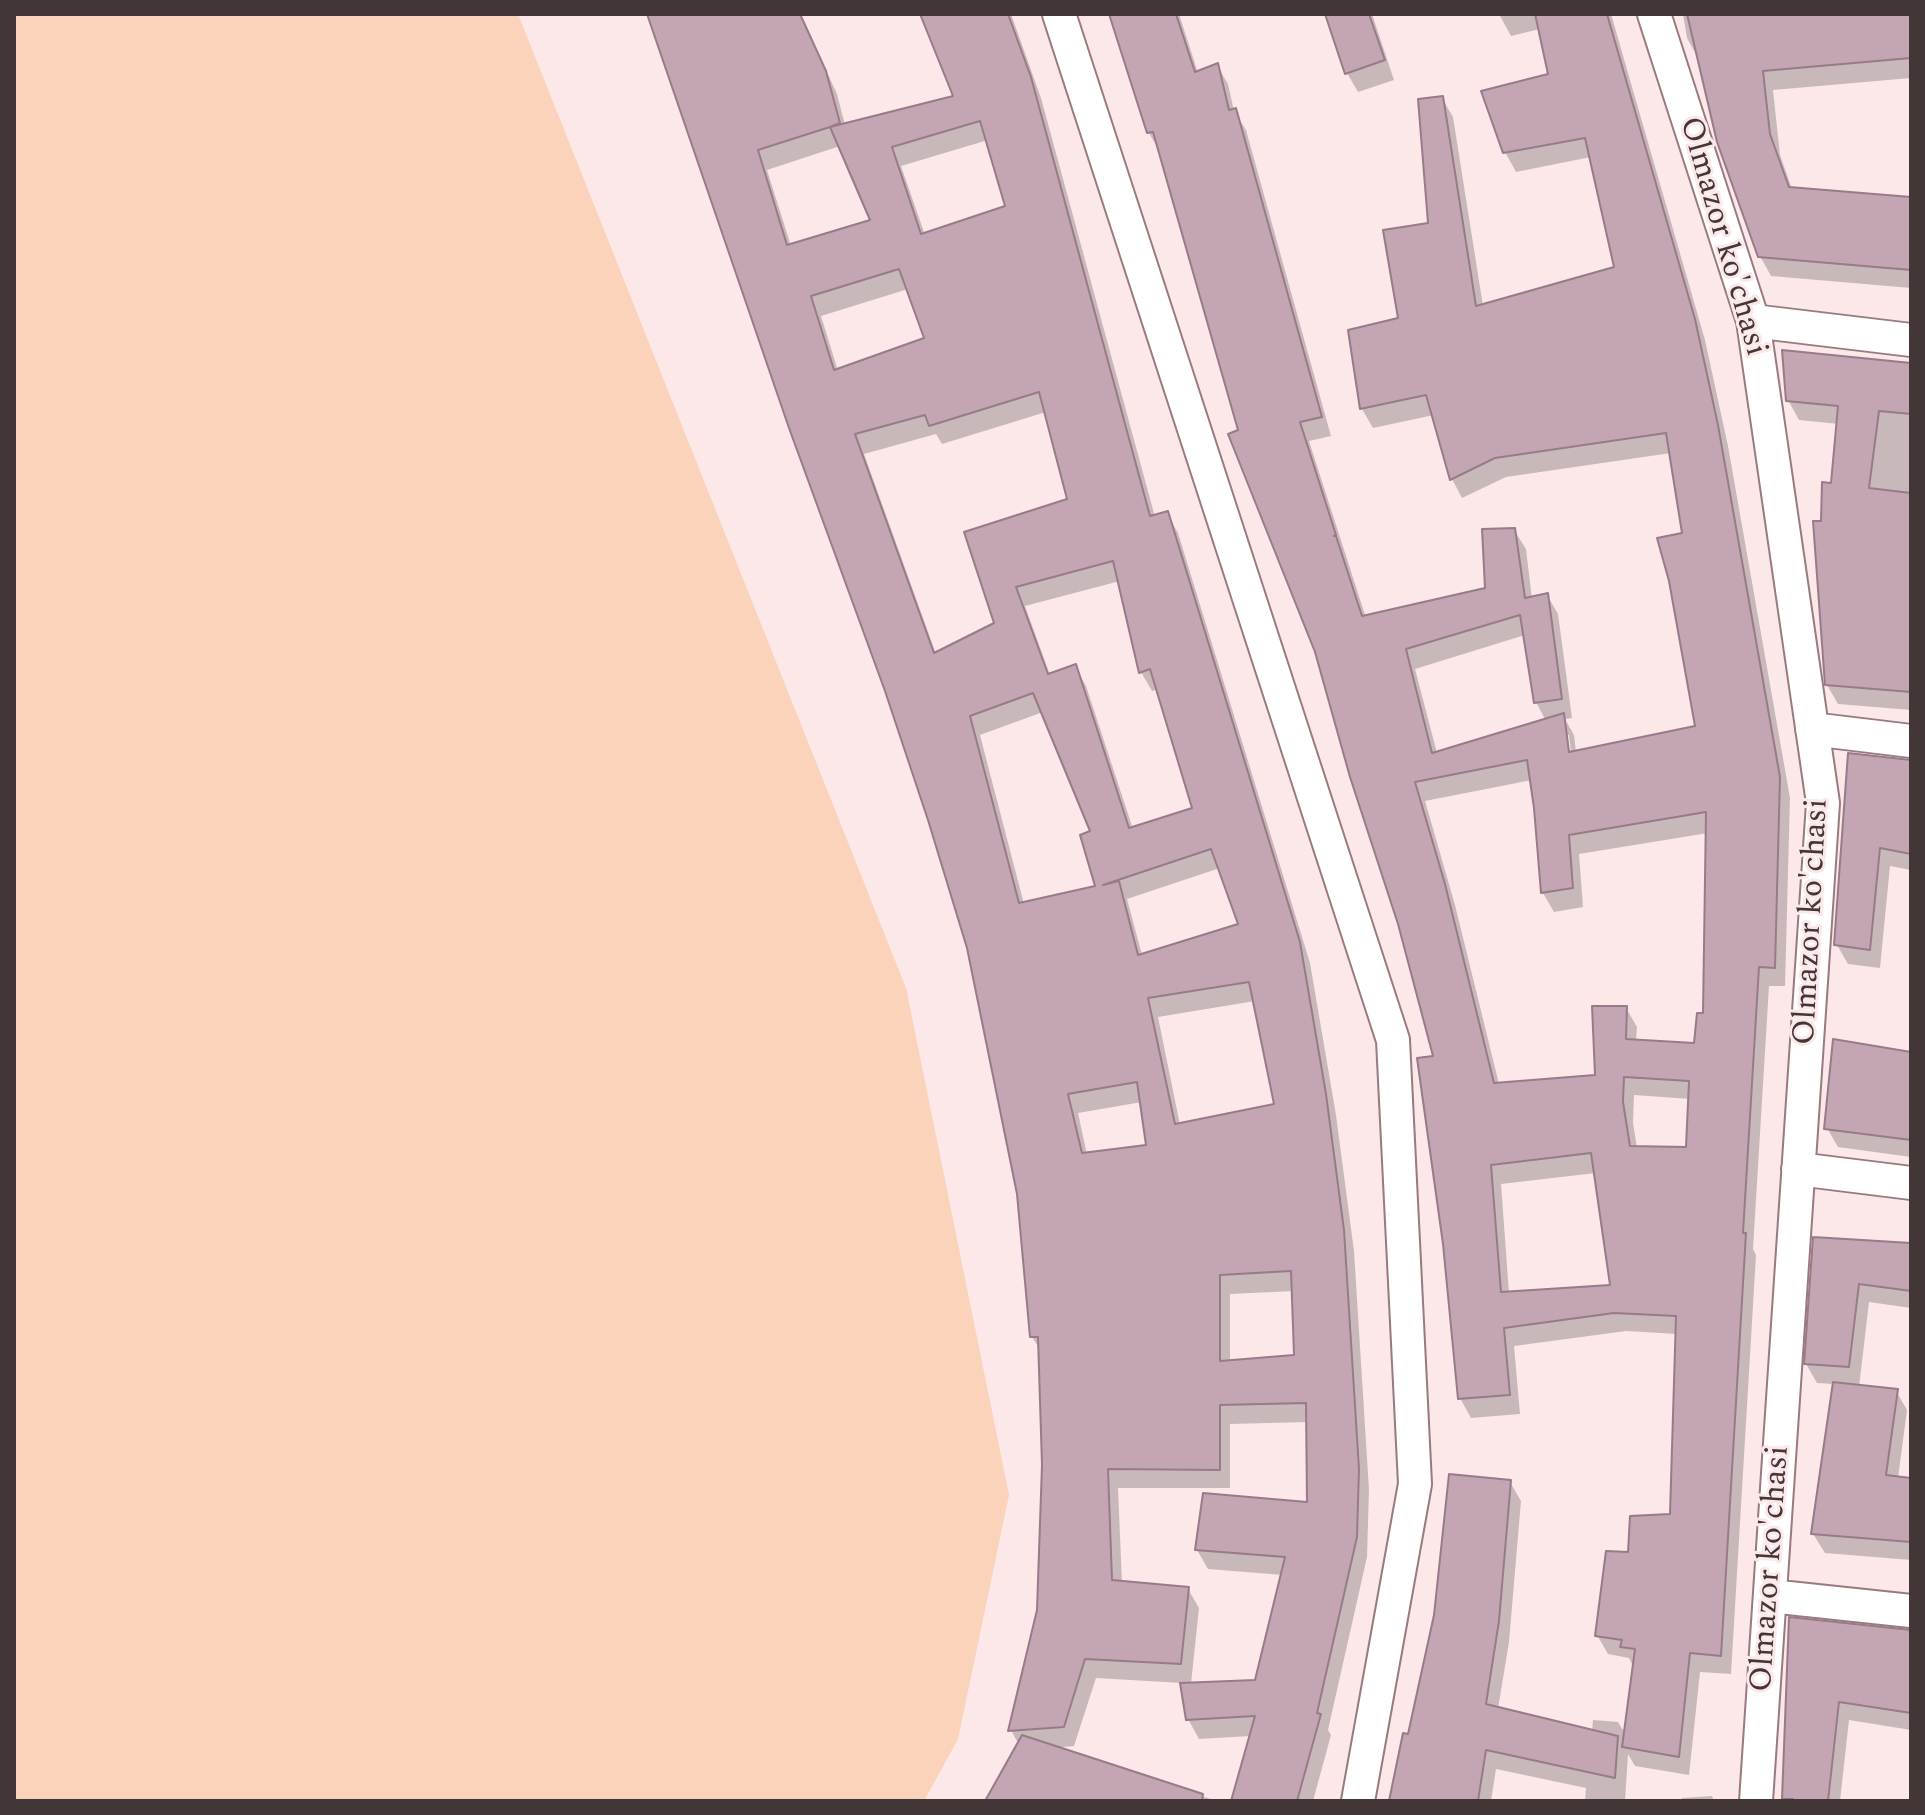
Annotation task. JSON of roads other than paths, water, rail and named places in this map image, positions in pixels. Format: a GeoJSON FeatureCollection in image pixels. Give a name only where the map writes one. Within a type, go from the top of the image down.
{"type":"FeatureCollection","features":[{"type":"Feature","properties":{"kind":"street"},"geometry":{"type":"LineString","coordinates":[[1059,14],[1393,1040],[1415,1484],[1358,1801]]}},
{"type":"Feature","properties":{"kind":"street","name":"Olmazor ko'chasi"},"geometry":{"type":"LineString","coordinates":[[1654,14],[1753,321],[1823,803],[1756,1801]]}},
{"type":"Feature","properties":{"kind":"street"},"geometry":{"type":"LineString","coordinates":[[1753,321],[1911,340]]}},
{"type":"Feature","properties":{"kind":"street"},"geometry":{"type":"LineString","coordinates":[[1812,729],[1911,741]]}},
{"type":"Feature","properties":{"kind":"street"},"geometry":{"type":"LineString","coordinates":[[1798,1169],[1911,1183]]}},
{"type":"Feature","properties":{"kind":"street"},"geometry":{"type":"LineString","coordinates":[[1770,1596],[1911,1611]]}}]}
